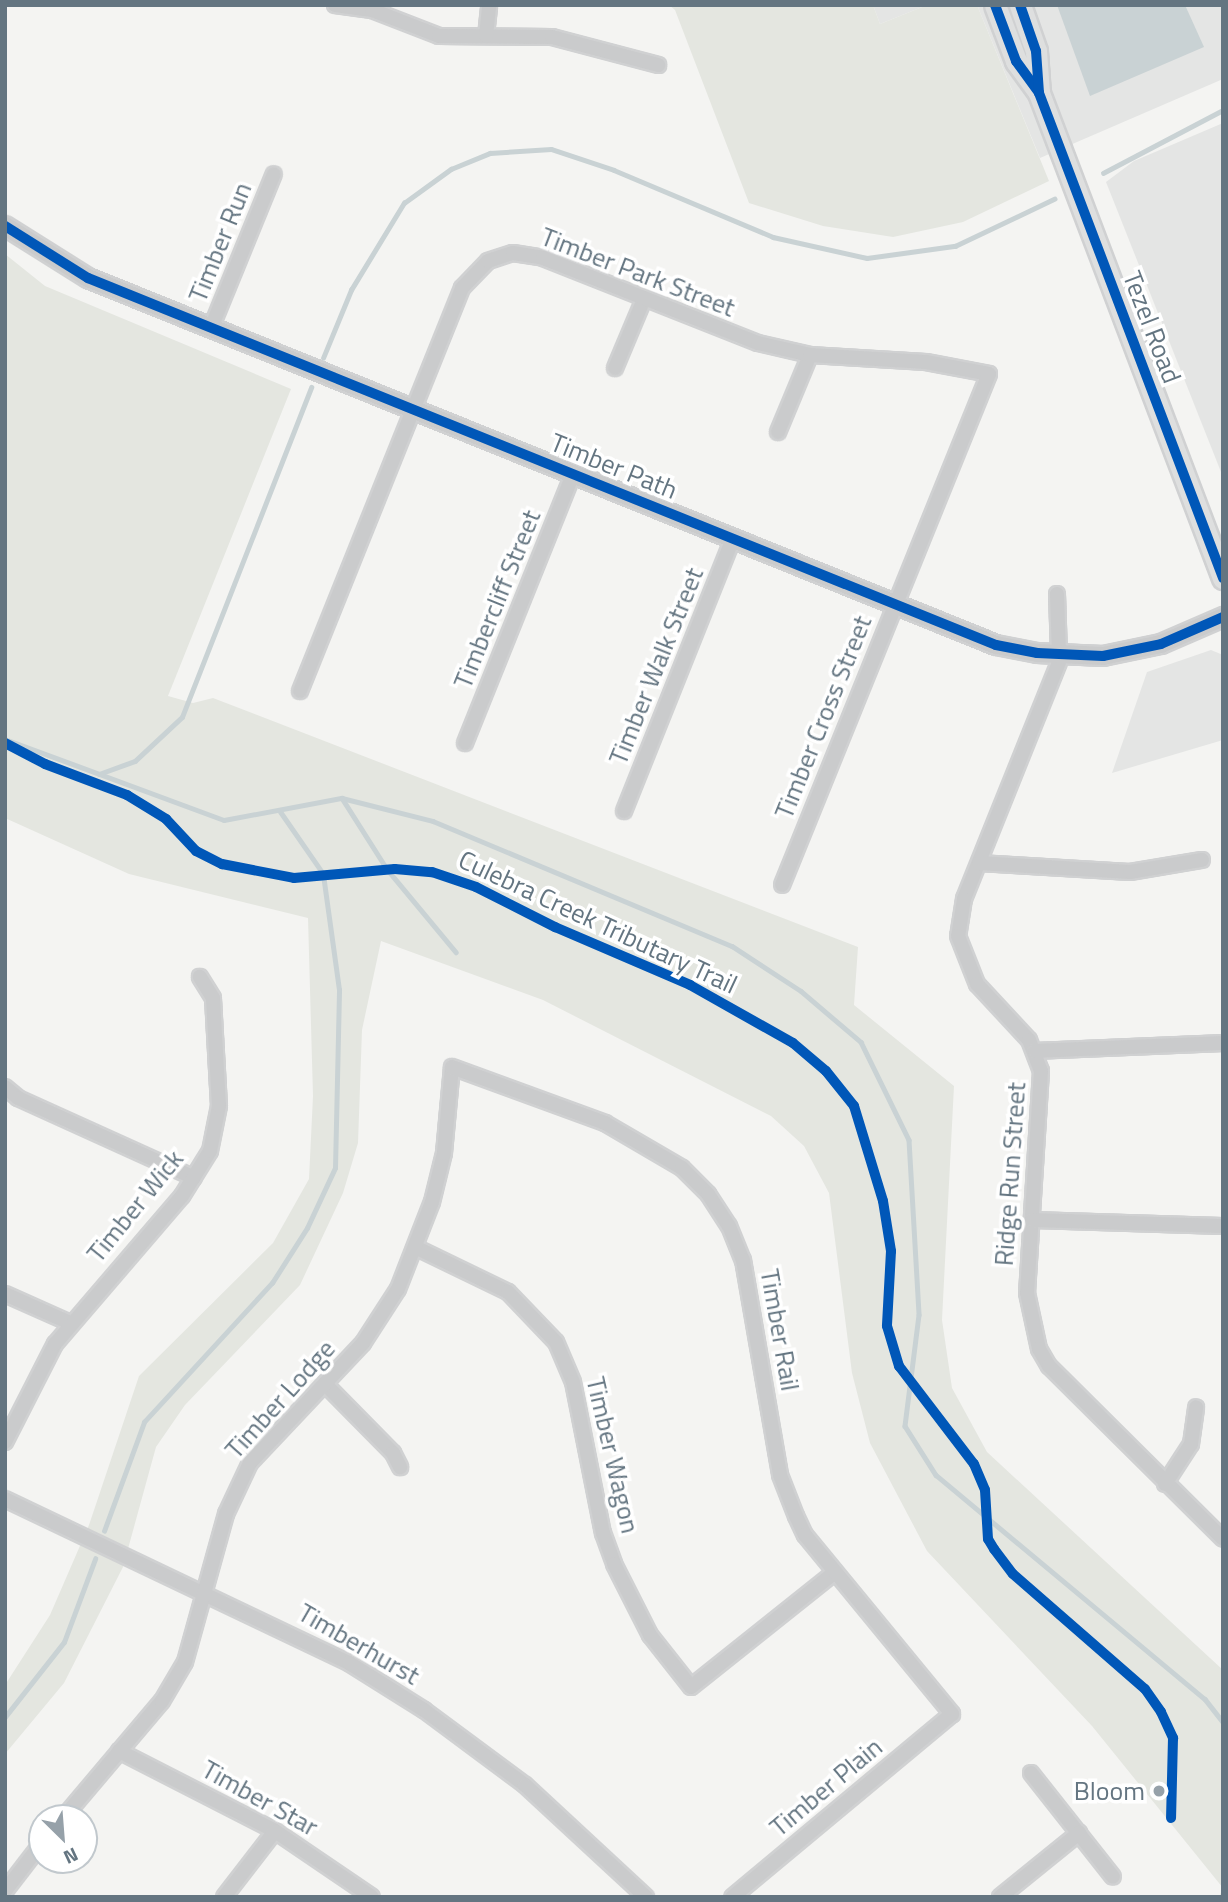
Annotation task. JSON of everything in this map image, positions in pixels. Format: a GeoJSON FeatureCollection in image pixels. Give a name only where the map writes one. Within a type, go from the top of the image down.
{"type":"FeatureCollection","features":[{"type":"Feature","properties":{"kind":"main road","name":"Tezel Road"},"geometry":{"type":"LineString","coordinates":[[995,5],[1016,61],[1039,93],[1223,578]]}},
{"type":"Feature","properties":{"kind":"main road","name":"Tezel Road"},"geometry":{"type":"LineString","coordinates":[[1020,5],[1036,51],[1039,93]]}},
{"type":"Feature","properties":{"kind":"street"},"geometry":{"type":"LineString","coordinates":[[335,5],[372,10],[439,36],[552,37],[658,65]]}},
{"type":"Feature","properties":{"kind":"street"},"geometry":{"type":"LineString","coordinates":[[486,36],[489,5]]}},
{"type":"Feature","properties":{"kind":"street","name":"Timber Run"},"geometry":{"type":"LineString","coordinates":[[211,328],[274,174]]}},
{"type":"Feature","properties":{"kind":"street","name":"Timber Path"},"geometry":{"type":"LineString","coordinates":[[5,226],[50,258],[88,278],[996,645],[1061,655],[1104,656],[1142,649],[1223,617]]}},
{"type":"Feature","properties":{"kind":"street","name":"Timber Park Street"},"geometry":{"type":"LineString","coordinates":[[300,691],[462,288],[488,261],[513,253],[530,254],[758,343],[810,355],[915,361],[989,374]]}},
{"type":"Feature","properties":{"kind":"street"},"geometry":{"type":"LineString","coordinates":[[615,368],[644,299]]}},
{"type":"Feature","properties":{"kind":"street"},"geometry":{"type":"LineString","coordinates":[[778,432],[810,355]]}},
{"type":"Feature","properties":{"kind":"street","name":"Timber Cross Street"},"geometry":{"type":"LineString","coordinates":[[782,885],[989,374]]}},
{"type":"Feature","properties":{"kind":"street","name":"Timbercliff Street"},"geometry":{"type":"LineString","coordinates":[[465,743],[573,474]]}},
{"type":"Feature","properties":{"kind":"street","name":"Timber Walk Street"},"geometry":{"type":"LineString","coordinates":[[624,811],[733,539]]}},
{"type":"Feature","properties":{"kind":"street"},"geometry":{"type":"LineString","coordinates":[[1058,594],[1061,655]]}},
{"type":"Feature","properties":{"kind":"street","name":"Ridge Run Street"},"geometry":{"type":"LineString","coordinates":[[1061,655],[979,863],[960,921],[958,936],[965,962],[977,984],[1017,1025],[1035,1051],[1041,1088],[1027,1293],[1040,1349],[1049,1366],[1223,1539]]}},
{"type":"Feature","properties":{"kind":"street"},"geometry":{"type":"LineString","coordinates":[[979,863],[1130,872],[1202,860]]}},
{"type":"Feature","properties":{"kind":"street","name":"Timber Wick"},"geometry":{"type":"LineString","coordinates":[[5,1442],[35,1378],[70,1323],[194,1178],[210,1151],[219,1106],[213,998],[201,978]]}},
{"type":"Feature","properties":{"kind":"street"},"geometry":{"type":"LineString","coordinates":[[1035,1051],[1223,1043]]}},
{"type":"Feature","properties":{"kind":"street","name":"Timber Lodge"},"geometry":{"type":"LineString","coordinates":[[75,1804],[162,1701],[180,1672],[206,1592],[226,1514],[250,1463],[324,1384],[386,1309],[417,1248],[444,1153],[452,1067]]}},
{"type":"Feature","properties":{"kind":"street","name":"Timber Rail"},"geometry":{"type":"LineString","coordinates":[[452,1067],[500,1081],[644,1143],[682,1168],[714,1202],[743,1260],[788,1499],[805,1535],[952,1714]]}},
{"type":"Feature","properties":{"kind":"street"},"geometry":{"type":"LineString","coordinates":[[5,1087],[18,1098],[194,1178]]}},
{"type":"Feature","properties":{"kind":"street"},"geometry":{"type":"LineString","coordinates":[[1032,1220],[1223,1226]]}},
{"type":"Feature","properties":{"kind":"street","name":"Timber Wagon"},"geometry":{"type":"LineString","coordinates":[[417,1248],[508,1292],[556,1342],[573,1382],[610,1554],[650,1635],[691,1687],[835,1572]]}},
{"type":"Feature","properties":{"kind":"street"},"geometry":{"type":"LineString","coordinates":[[5,1294],[70,1323]]}},
{"type":"Feature","properties":{"kind":"street"},"geometry":{"type":"LineString","coordinates":[[324,1384],[393,1453],[400,1467]]}},
{"type":"Feature","properties":{"kind":"street"},"geometry":{"type":"LineString","coordinates":[[1165,1484],[1191,1444],[1196,1406]]}},
{"type":"Feature","properties":{"kind":"street","name":"Timberhurst"},"geometry":{"type":"LineString","coordinates":[[5,1499],[206,1592],[349,1663],[424,1710],[525,1785],[646,1897]]}},
{"type":"Feature","properties":{"kind":"street","name":"Timber Plain"},"geometry":{"type":"LineString","coordinates":[[732,1897],[952,1714]]}},
{"type":"Feature","properties":{"kind":"street","name":"Timber Star"},"geometry":{"type":"LineString","coordinates":[[119,1751],[275,1831],[372,1897]]}},
{"type":"Feature","properties":{"kind":"street"},"geometry":{"type":"LineString","coordinates":[[1031,1773],[1114,1877]]}},
{"type":"Feature","properties":{"kind":"street"},"geometry":{"type":"LineString","coordinates":[[224,1897],[275,1831]]}},
{"type":"Feature","properties":{"kind":"street"},"geometry":{"type":"LineString","coordinates":[[1000,1897],[1079,1833]]}},
{"type":"Feature","properties":{"kind":"street"},"geometry":{"type":"LineString","coordinates":[[5,1891],[28,1861]]}},
{"type":"Feature","properties":{"kind":"shaded area"},"geometry":{"type":"Polygon","coordinates":[[[669,5],[873,5],[880,24],[927,5],[977,5],[1049,181],[963,222],[893,237],[823,226],[749,203],[675,10],[669,5]]]}},
{"type":"Feature","properties":{"kind":"shaded area"},"geometry":{"type":"Polygon","coordinates":[[[873,5],[927,5],[880,24],[873,5]]]}},
{"type":"Feature","properties":{"kind":"shaded area"},"geometry":{"type":"Polygon","coordinates":[[[977,5],[1223,5],[1223,79],[1040,158],[977,5]]]}},
{"type":"Feature","properties":{"kind":"shaded area"},"geometry":{"type":"Polygon","coordinates":[[[1057,5],[1185,5],[1204,47],[1090,96],[1057,5]]]}},
{"type":"Feature","properties":{"kind":"shaded area"},"geometry":{"type":"Polygon","coordinates":[[[1223,123],[1223,477],[1106,182],[1134,161],[1223,123]]]}},
{"type":"Feature","properties":{"kind":"shaded area"},"geometry":{"type":"Polygon","coordinates":[[[5,254],[45,286],[291,389],[168,696],[193,703],[213,698],[858,947],[854,1005],[954,1086],[942,1320],[952,1388],[987,1452],[1223,1670],[1223,1888],[1092,1726],[927,1551],[870,1443],[852,1373],[829,1193],[804,1146],[771,1116],[543,1000],[381,941],[362,1030],[358,1143],[343,1193],[300,1285],[185,1405],[156,1447],[123,1567],[64,1683],[5,1754],[5,1685],[50,1615],[89,1525],[139,1376],[273,1243],[309,1179],[313,1096],[308,918],[129,874],[5,818],[5,254]]]}},
{"type":"Feature","properties":{"kind":"shaded area"},"geometry":{"type":"Polygon","coordinates":[[[1211,650],[1223,655],[1223,740],[1112,773],[1147,672],[1211,650]]]}},
{"type":"Feature","properties":{"kind":"waterway"},"geometry":{"type":"LineString","coordinates":[[1103,173],[1223,110]]}},
{"type":"Feature","properties":{"kind":"waterway"},"geometry":{"type":"LineString","coordinates":[[323,358],[351,290],[404,203],[451,169],[490,153],[551,149],[614,170],[773,237],[867,258],[955,246],[1054,199]]}},
{"type":"Feature","properties":{"kind":"waterway"},"geometry":{"type":"LineString","coordinates":[[99,774],[135,761],[182,717],[311,387]]}},
{"type":"Feature","properties":{"kind":"waterway"},"geometry":{"type":"LineString","coordinates":[[5,739],[224,820],[342,798],[433,821],[732,946],[801,991],[861,1042],[909,1140],[919,1315],[905,1426],[936,1475],[1205,1699],[1223,1722]]}},
{"type":"Feature","properties":{"kind":"waterway"},"geometry":{"type":"LineString","coordinates":[[342,798],[387,869],[456,952]]}},
{"type":"Feature","properties":{"kind":"waterway"},"geometry":{"type":"LineString","coordinates":[[104,1531],[144,1422],[272,1283],[307,1228],[335,1168],[339,990],[323,874],[280,812]]}},
{"type":"Feature","properties":{"kind":"waterway"},"geometry":{"type":"LineString","coordinates":[[5,1717],[64,1642],[95,1559]]}},
{"type":"Feature","properties":{"kind":"cycle path"},"geometry":{"type":"LineString","coordinates":[[995,5],[1016,61],[1039,93],[1223,578]]}},
{"type":"Feature","properties":{"kind":"cycle path"},"geometry":{"type":"LineString","coordinates":[[1020,5],[1036,51],[1039,93]]}},
{"type":"Feature","properties":{"kind":"cycle path"},"geometry":{"type":"LineString","coordinates":[[5,226],[88,278],[996,645],[1037,653],[1103,656],[1161,644],[1223,617]]}},
{"type":"Feature","properties":{"kind":"cycle path","name":"Culebra Creek Tributary Trail"},"geometry":{"type":"LineString","coordinates":[[5,743],[45,764],[127,795],[166,819],[196,851],[222,864],[294,878],[395,869],[432,872],[476,887],[555,927],[690,985],[793,1043],[826,1071],[854,1106],[883,1201],[891,1251],[887,1326],[899,1366],[974,1464],[985,1490],[988,1539],[994,1549],[1013,1574],[1145,1689],[1161,1712],[1173,1738],[1171,1818]]}},
{"type":"Feature","properties":{"kind":"place","name":"Bloom"},"geometry":{"type":"Point","coordinates":[1159,1791]}}]}
